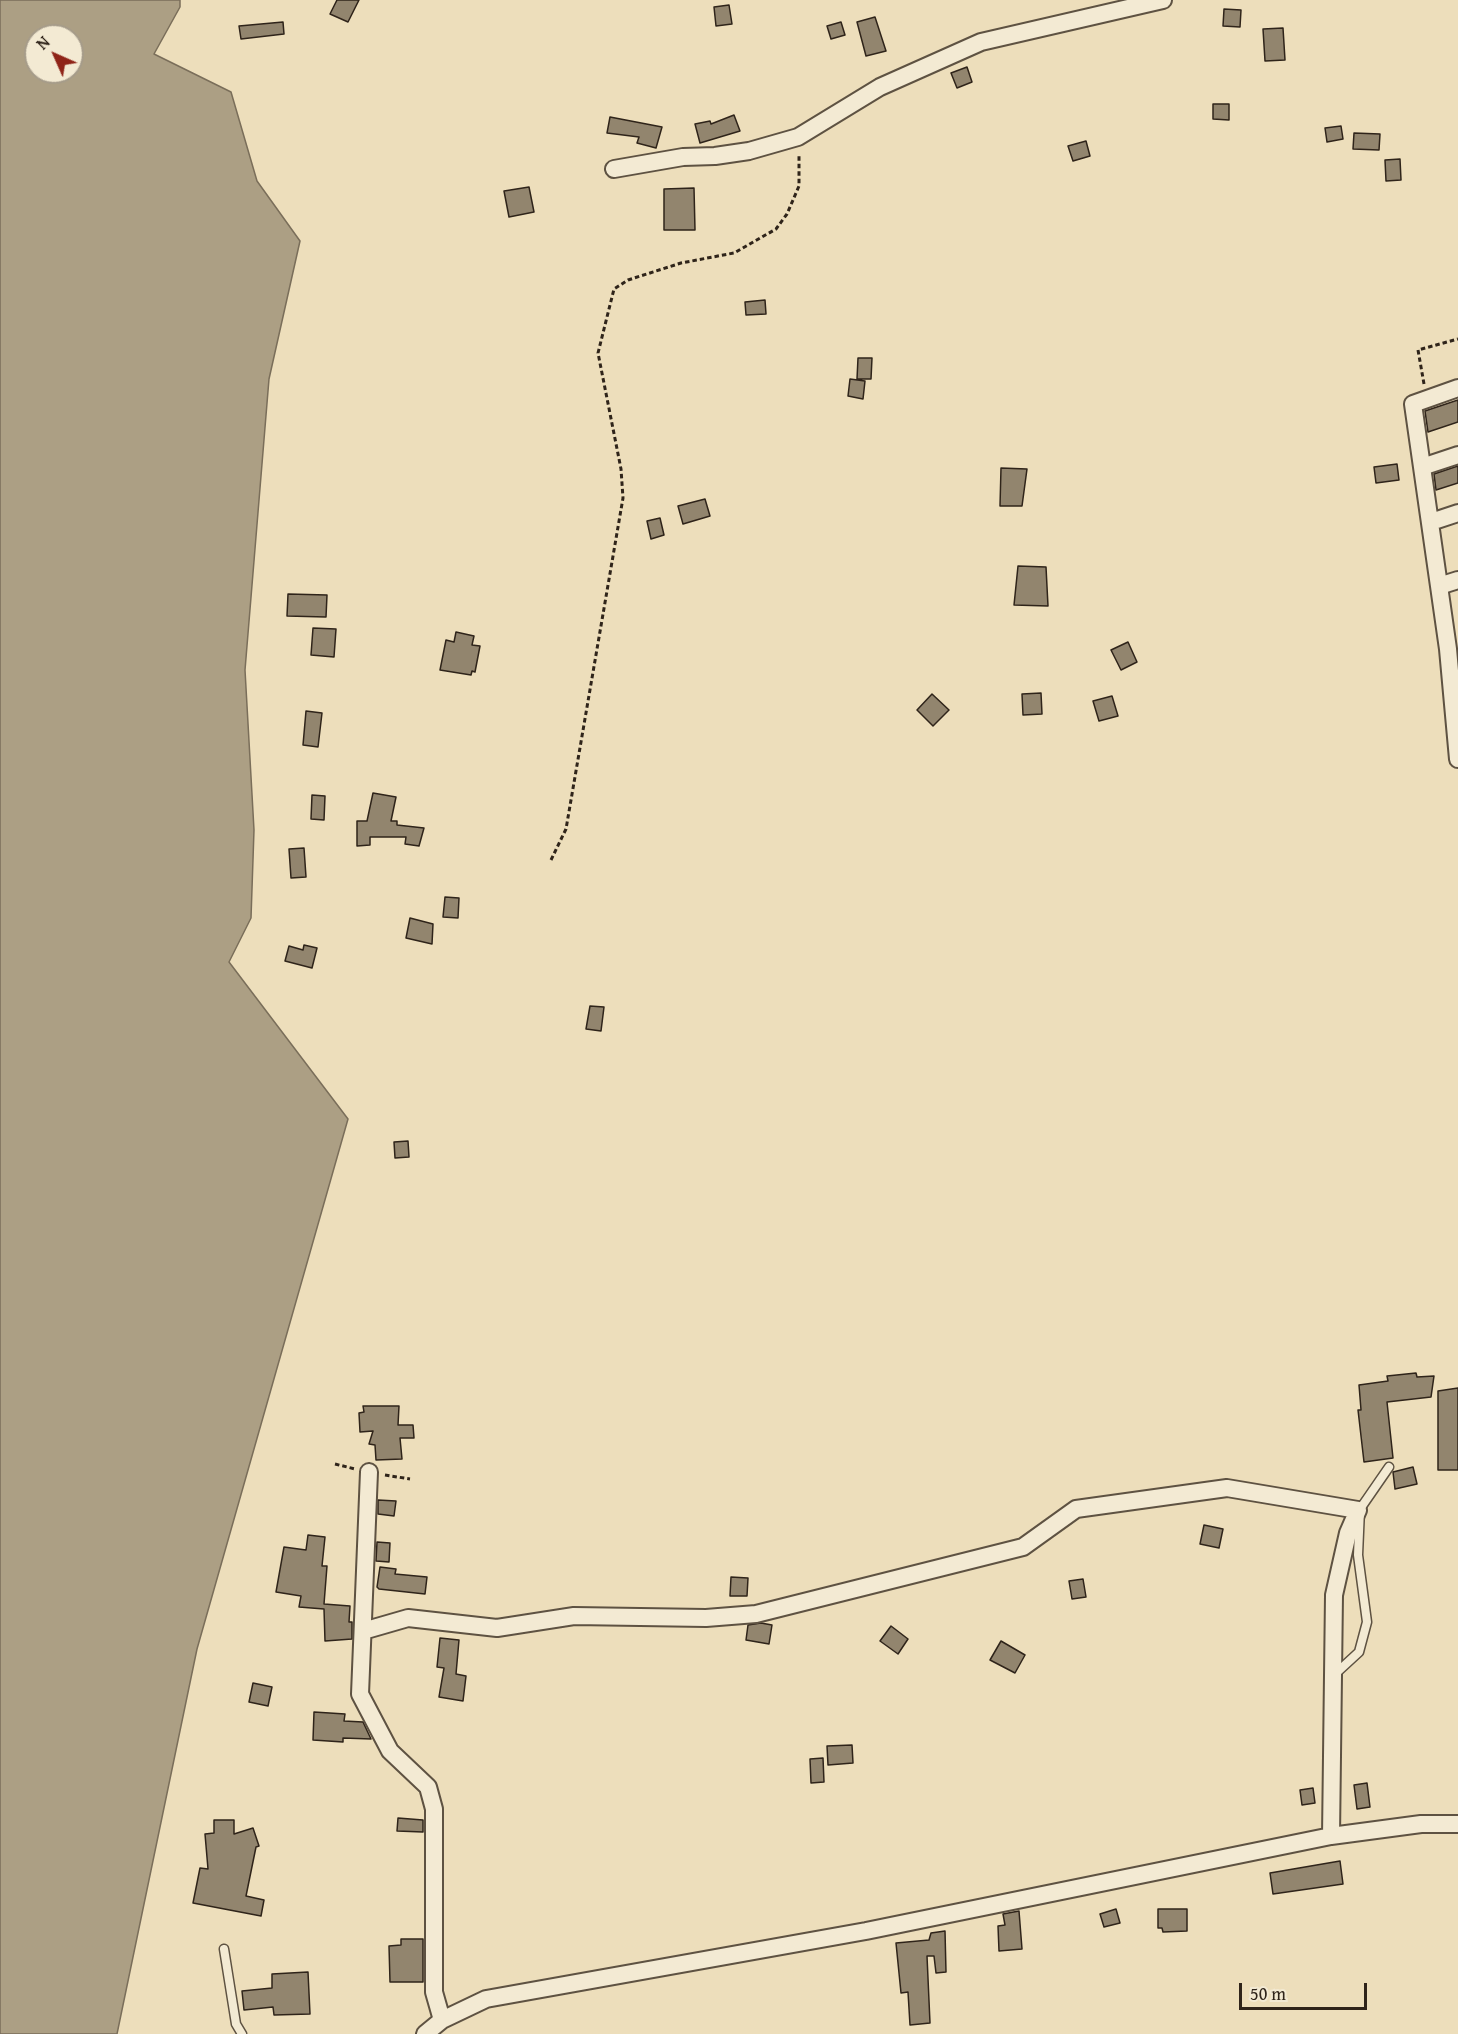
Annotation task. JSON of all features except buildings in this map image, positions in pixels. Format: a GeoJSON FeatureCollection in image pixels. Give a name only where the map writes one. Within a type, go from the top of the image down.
{"type":"FeatureCollection","features":[{"type":"Feature","properties":{"kind":"street"},"geometry":{"type":"LineString","coordinates":[[614,169],[683,157],[715,156],[749,151],[798,137],[880,87],[981,42],[1163,0]]}},
{"type":"Feature","properties":{"kind":"street"},"geometry":{"type":"LineString","coordinates":[[1458,388],[1413,404],[1439,586],[1453,648],[1458,759]]}},
{"type":"Feature","properties":{"kind":"street"},"geometry":{"type":"LineString","coordinates":[[1422,467],[1458,455]]}},
{"type":"Feature","properties":{"kind":"street"},"geometry":{"type":"LineString","coordinates":[[1431,522],[1458,513]]}},
{"type":"Feature","properties":{"kind":"street"},"geometry":{"type":"LineString","coordinates":[[1439,586],[1458,580]]}},
{"type":"Feature","properties":{"kind":"street"},"geometry":{"type":"LineString","coordinates":[[369,1472],[360,1694],[390,1751],[428,1787],[434,1809],[434,1992],[442,2020]]}},
{"type":"Feature","properties":{"kind":"street"},"geometry":{"type":"LineString","coordinates":[[363,1630],[408,1618],[497,1628],[574,1616],[705,1618],[756,1614],[1023,1547],[1076,1509],[1227,1488],[1359,1509],[1348,1533],[1334,1595],[1331,1836]]}},
{"type":"Feature","properties":{"kind":"street"},"geometry":{"type":"LineString","coordinates":[[424,2034],[442,2020],[486,2000],[866,1931],[1331,1836],[1421,1824],[1458,1824]]}},
{"type":"Feature","properties":{"kind":"lane"},"geometry":{"type":"LineString","coordinates":[[1334,1676],[1359,1652],[1367,1622],[1358,1555],[1359,1509],[1389,1467]]}},
{"type":"Feature","properties":{"kind":"lane"},"geometry":{"type":"LineString","coordinates":[[224,1949],[236,2024],[242,2034]]}},
{"type":"Feature","properties":{"kind":"path"},"geometry":{"type":"LineString","coordinates":[[551,860],[566,829],[623,498],[621,469],[598,353],[615,290],[628,280],[681,262],[734,253],[776,230],[787,213],[799,186],[798,137]]}},
{"type":"Feature","properties":{"kind":"path"},"geometry":{"type":"LineString","coordinates":[[1427,400],[1418,350],[1458,339]]}},
{"type":"Feature","properties":{"kind":"shaded area"},"geometry":{"type":"Polygon","coordinates":[[[0,0],[180,0],[180,7],[154,54],[231,92],[257,181],[300,241],[269,379],[245,670],[254,830],[251,918],[229,962],[348,1119],[197,1649],[117,2034],[0,2034],[0,0]]]}}]}
